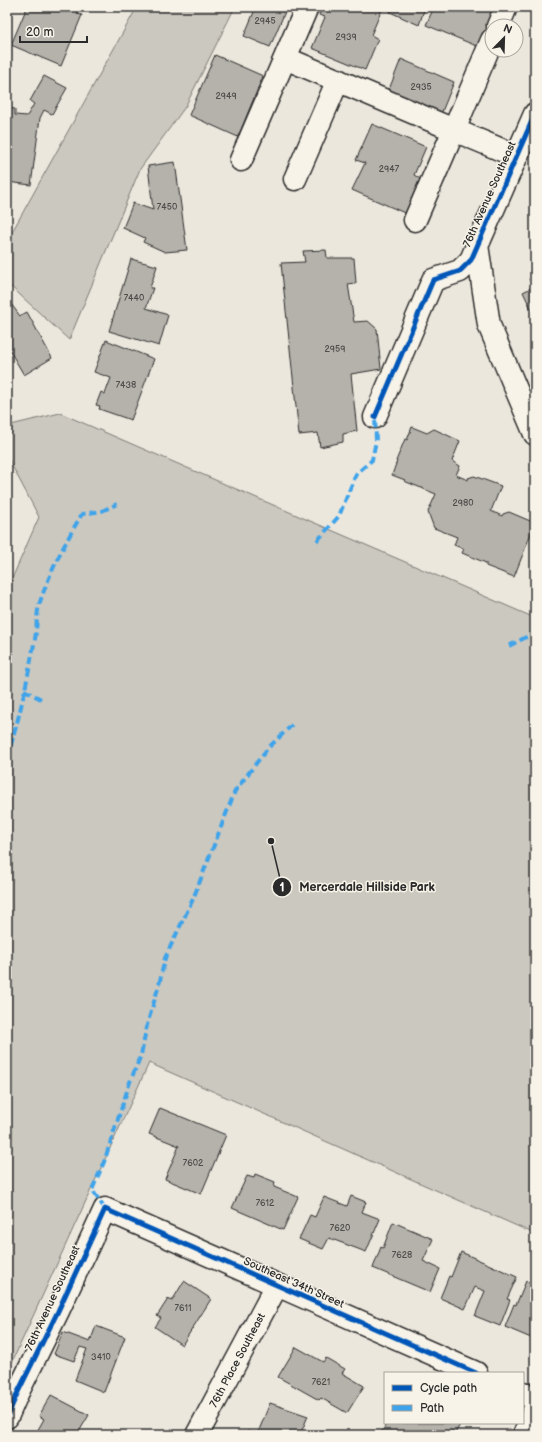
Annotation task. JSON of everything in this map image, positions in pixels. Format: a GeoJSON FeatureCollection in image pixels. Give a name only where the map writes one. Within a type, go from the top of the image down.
{"type":"FeatureCollection","features":[{"type":"Feature","properties":{"kind":"street"},"geometry":{"type":"LineString","coordinates":[[241,160],[307,7]]}},
{"type":"Feature","properties":{"kind":"street"},"geometry":{"type":"LineString","coordinates":[[501,18],[506,7]]}},
{"type":"Feature","properties":{"kind":"street"},"geometry":{"type":"LineString","coordinates":[[285,58],[516,156]]}},
{"type":"Feature","properties":{"kind":"street"},"geometry":{"type":"LineString","coordinates":[[415,220],[484,58]]}},
{"type":"Feature","properties":{"kind":"street"},"geometry":{"type":"LineString","coordinates":[[295,179],[338,80]]}},
{"type":"Feature","properties":{"kind":"street","name":"76th Avenue Southeast"},"geometry":{"type":"LineString","coordinates":[[375,417],[433,280],[460,271],[471,260],[516,156],[534,119]]}},
{"type":"Feature","properties":{"kind":"street"},"geometry":{"type":"LineString","coordinates":[[477,245],[489,325],[535,434]]}},
{"type":"Feature","properties":{"kind":"street","name":"76th Avenue Southeast"},"geometry":{"type":"LineString","coordinates":[[7,1417],[105,1209]]}},
{"type":"Feature","properties":{"kind":"street","name":"Southeast 34th Street"},"geometry":{"type":"LineString","coordinates":[[105,1209],[474,1372]]}},
{"type":"Feature","properties":{"kind":"street","name":"76th Place Southeast"},"geometry":{"type":"LineString","coordinates":[[197,1435],[277,1285]]}},
{"type":"Feature","properties":{"kind":"street"},"geometry":{"type":"LineString","coordinates":[[524,1394],[535,1399]]}},
{"type":"Feature","properties":{"kind":"street"},"geometry":{"type":"LineString","coordinates":[[524,1435],[535,1408]]}},
{"type":"Feature","properties":{"kind":"shaded area"},"geometry":{"type":"Polygon","coordinates":[[[137,7],[235,7],[185,107],[140,169],[69,340],[7,283],[7,241],[137,7]]]}},
{"type":"Feature","properties":{"kind":"shaded area"},"geometry":{"type":"Polygon","coordinates":[[[60,413],[535,618],[535,1234],[149,1063],[7,1373],[7,590],[39,517],[7,456],[7,426],[60,413]]]}},
{"type":"Feature","properties":{"kind":"building"},"geometry":{"type":"Polygon","coordinates":[[[27,7],[80,7],[77,14],[82,15],[61,66],[11,45],[27,7]]]}},
{"type":"Feature","properties":{"kind":"building"},"geometry":{"type":"Polygon","coordinates":[[[256,7],[287,7],[270,47],[244,36],[256,7]]]}},
{"type":"Feature","properties":{"kind":"building"},"geometry":{"type":"Polygon","coordinates":[[[322,7],[383,7],[371,35],[378,39],[365,70],[312,48],[325,17],[319,15],[322,7]]]}},
{"type":"Feature","properties":{"kind":"building"},"geometry":{"type":"Polygon","coordinates":[[[392,7],[418,7],[424,10],[419,25],[390,12],[392,7]]]}},
{"type":"Feature","properties":{"kind":"building"},"geometry":{"type":"Polygon","coordinates":[[[434,7],[496,7],[491,18],[484,18],[484,35],[479,47],[426,25],[434,7]]]}},
{"type":"Feature","properties":{"kind":"building"},"geometry":{"type":"Polygon","coordinates":[[[215,55],[263,76],[238,137],[189,115],[215,55]]]}},
{"type":"Feature","properties":{"kind":"building"},"geometry":{"type":"Polygon","coordinates":[[[401,59],[454,82],[441,114],[388,92],[401,59]]]}},
{"type":"Feature","properties":{"kind":"building"},"geometry":{"type":"Polygon","coordinates":[[[44,76],[67,88],[52,114],[44,110],[40,118],[31,185],[7,182],[7,152],[9,136],[7,136],[7,108],[15,109],[15,115],[27,116],[34,104],[30,101],[44,76]]]}},
{"type":"Feature","properties":{"kind":"building"},"geometry":{"type":"Polygon","coordinates":[[[372,124],[426,147],[414,175],[422,180],[407,214],[352,190],[365,163],[356,160],[372,124]]]}},
{"type":"Feature","properties":{"kind":"building"},"geometry":{"type":"Polygon","coordinates":[[[175,162],[187,250],[165,252],[143,242],[145,238],[123,228],[133,203],[153,210],[148,166],[175,162]]]}},
{"type":"Feature","properties":{"kind":"building"},"geometry":{"type":"Polygon","coordinates":[[[326,250],[327,258],[354,258],[356,283],[348,284],[354,322],[368,321],[377,329],[381,369],[351,374],[357,431],[343,434],[343,442],[320,447],[318,433],[299,435],[281,263],[305,262],[303,251],[326,250]]]}},
{"type":"Feature","properties":{"kind":"building"},"geometry":{"type":"Polygon","coordinates":[[[131,259],[157,266],[150,288],[153,288],[146,308],[168,315],[159,346],[109,331],[131,259]]]}},
{"type":"Feature","properties":{"kind":"building"},"geometry":{"type":"Polygon","coordinates":[[[535,276],[535,317],[523,292],[533,287],[529,279],[535,276]]]}},
{"type":"Feature","properties":{"kind":"building"},"geometry":{"type":"Polygon","coordinates":[[[7,300],[20,316],[27,312],[52,358],[24,375],[7,346],[7,300]]]}},
{"type":"Feature","properties":{"kind":"building"},"geometry":{"type":"Polygon","coordinates":[[[106,340],[154,359],[131,420],[99,409],[100,406],[96,405],[101,392],[105,394],[111,378],[94,372],[106,340]]]}},
{"type":"Feature","properties":{"kind":"building"},"geometry":{"type":"Polygon","coordinates":[[[412,427],[427,433],[434,429],[460,441],[452,461],[460,466],[456,475],[468,480],[468,478],[474,476],[501,486],[491,511],[502,516],[503,514],[509,512],[535,523],[514,577],[486,566],[486,563],[462,553],[464,549],[454,545],[457,537],[434,528],[428,512],[436,494],[392,475],[405,439],[407,440],[412,427]]]}},
{"type":"Feature","properties":{"kind":"building"},"geometry":{"type":"Polygon","coordinates":[[[160,1108],[226,1135],[201,1194],[165,1179],[179,1146],[149,1134],[160,1108]]]}},
{"type":"Feature","properties":{"kind":"building"},"geometry":{"type":"Polygon","coordinates":[[[255,1174],[275,1182],[274,1187],[298,1197],[283,1230],[232,1208],[247,1176],[254,1178],[255,1174]]]}},
{"type":"Feature","properties":{"kind":"building"},"geometry":{"type":"Polygon","coordinates":[[[351,1196],[366,1202],[362,1212],[380,1219],[366,1252],[329,1238],[323,1249],[299,1239],[310,1215],[315,1217],[324,1197],[347,1206],[351,1196]]]}},
{"type":"Feature","properties":{"kind":"building"},"geometry":{"type":"Polygon","coordinates":[[[393,1222],[433,1239],[423,1261],[440,1269],[430,1292],[373,1268],[393,1222]]]}},
{"type":"Feature","properties":{"kind":"building"},"geometry":{"type":"Polygon","coordinates":[[[461,1252],[517,1277],[507,1299],[510,1300],[500,1326],[475,1316],[485,1291],[475,1287],[465,1309],[440,1298],[449,1276],[451,1277],[461,1252]]]}},
{"type":"Feature","properties":{"kind":"building"},"geometry":{"type":"Polygon","coordinates":[[[184,1281],[211,1299],[182,1345],[155,1327],[161,1318],[157,1316],[168,1299],[172,1301],[184,1281]]]}},
{"type":"Feature","properties":{"kind":"building"},"geometry":{"type":"Polygon","coordinates":[[[526,1281],[535,1285],[535,1328],[531,1338],[505,1327],[514,1304],[516,1305],[526,1281]]]}},
{"type":"Feature","properties":{"kind":"building"},"geometry":{"type":"Polygon","coordinates":[[[96,1326],[125,1337],[104,1392],[75,1380],[87,1349],[80,1347],[74,1361],[54,1354],[63,1332],[90,1342],[96,1326]]]}},
{"type":"Feature","properties":{"kind":"building"},"geometry":{"type":"Polygon","coordinates":[[[296,1347],[323,1362],[326,1358],[345,1369],[342,1373],[364,1386],[347,1413],[321,1398],[319,1400],[278,1377],[296,1347]]]}},
{"type":"Feature","properties":{"kind":"building"},"geometry":{"type":"Polygon","coordinates":[[[51,1395],[89,1415],[77,1435],[35,1435],[44,1419],[39,1416],[51,1395]]]}},
{"type":"Feature","properties":{"kind":"building"},"geometry":{"type":"Polygon","coordinates":[[[270,1403],[308,1416],[300,1435],[257,1435],[270,1403]]]}},
{"type":"Feature","properties":{"kind":"building"},"geometry":{"type":"Polygon","coordinates":[[[386,1424],[460,1424],[454,1435],[385,1435],[381,1433],[386,1424]]]}},
{"type":"Feature","properties":{"kind":"building"},"geometry":{"type":"Polygon","coordinates":[[[248,1431],[257,1435],[247,1435],[248,1431]]]}},
{"type":"Feature","properties":{"kind":"marked path"},"geometry":{"type":"LineString","coordinates":[[317,541],[339,516],[356,474],[372,460],[376,441],[375,417]]}},
{"type":"Feature","properties":{"kind":"marked path"},"geometry":{"type":"LineString","coordinates":[[7,757],[26,687],[35,639],[37,615],[43,593],[64,547],[82,514],[102,511],[117,504]]}},
{"type":"Feature","properties":{"kind":"marked path"},"geometry":{"type":"LineString","coordinates":[[509,646],[535,631]]}},
{"type":"Feature","properties":{"kind":"marked path"},"geometry":{"type":"LineString","coordinates":[[24,690],[41,699]]}},
{"type":"Feature","properties":{"kind":"marked path"},"geometry":{"type":"LineString","coordinates":[[105,1209],[92,1190],[104,1162],[130,1082],[141,1055],[147,1025],[159,985],[165,958],[193,899],[235,791],[267,749],[292,725]]}},
{"type":"Feature","properties":{"kind":"cycle path"},"geometry":{"type":"LineString","coordinates":[[375,417],[433,280],[460,271],[471,260],[535,114]]}},
{"type":"Feature","properties":{"kind":"cycle path"},"geometry":{"type":"LineString","coordinates":[[7,1417],[105,1209],[474,1372]]}},
{"type":"Feature","properties":{"kind":"place","name":"Mercerdale Hillside Park"},"geometry":{"type":"Point","coordinates":[271,841]}}]}
